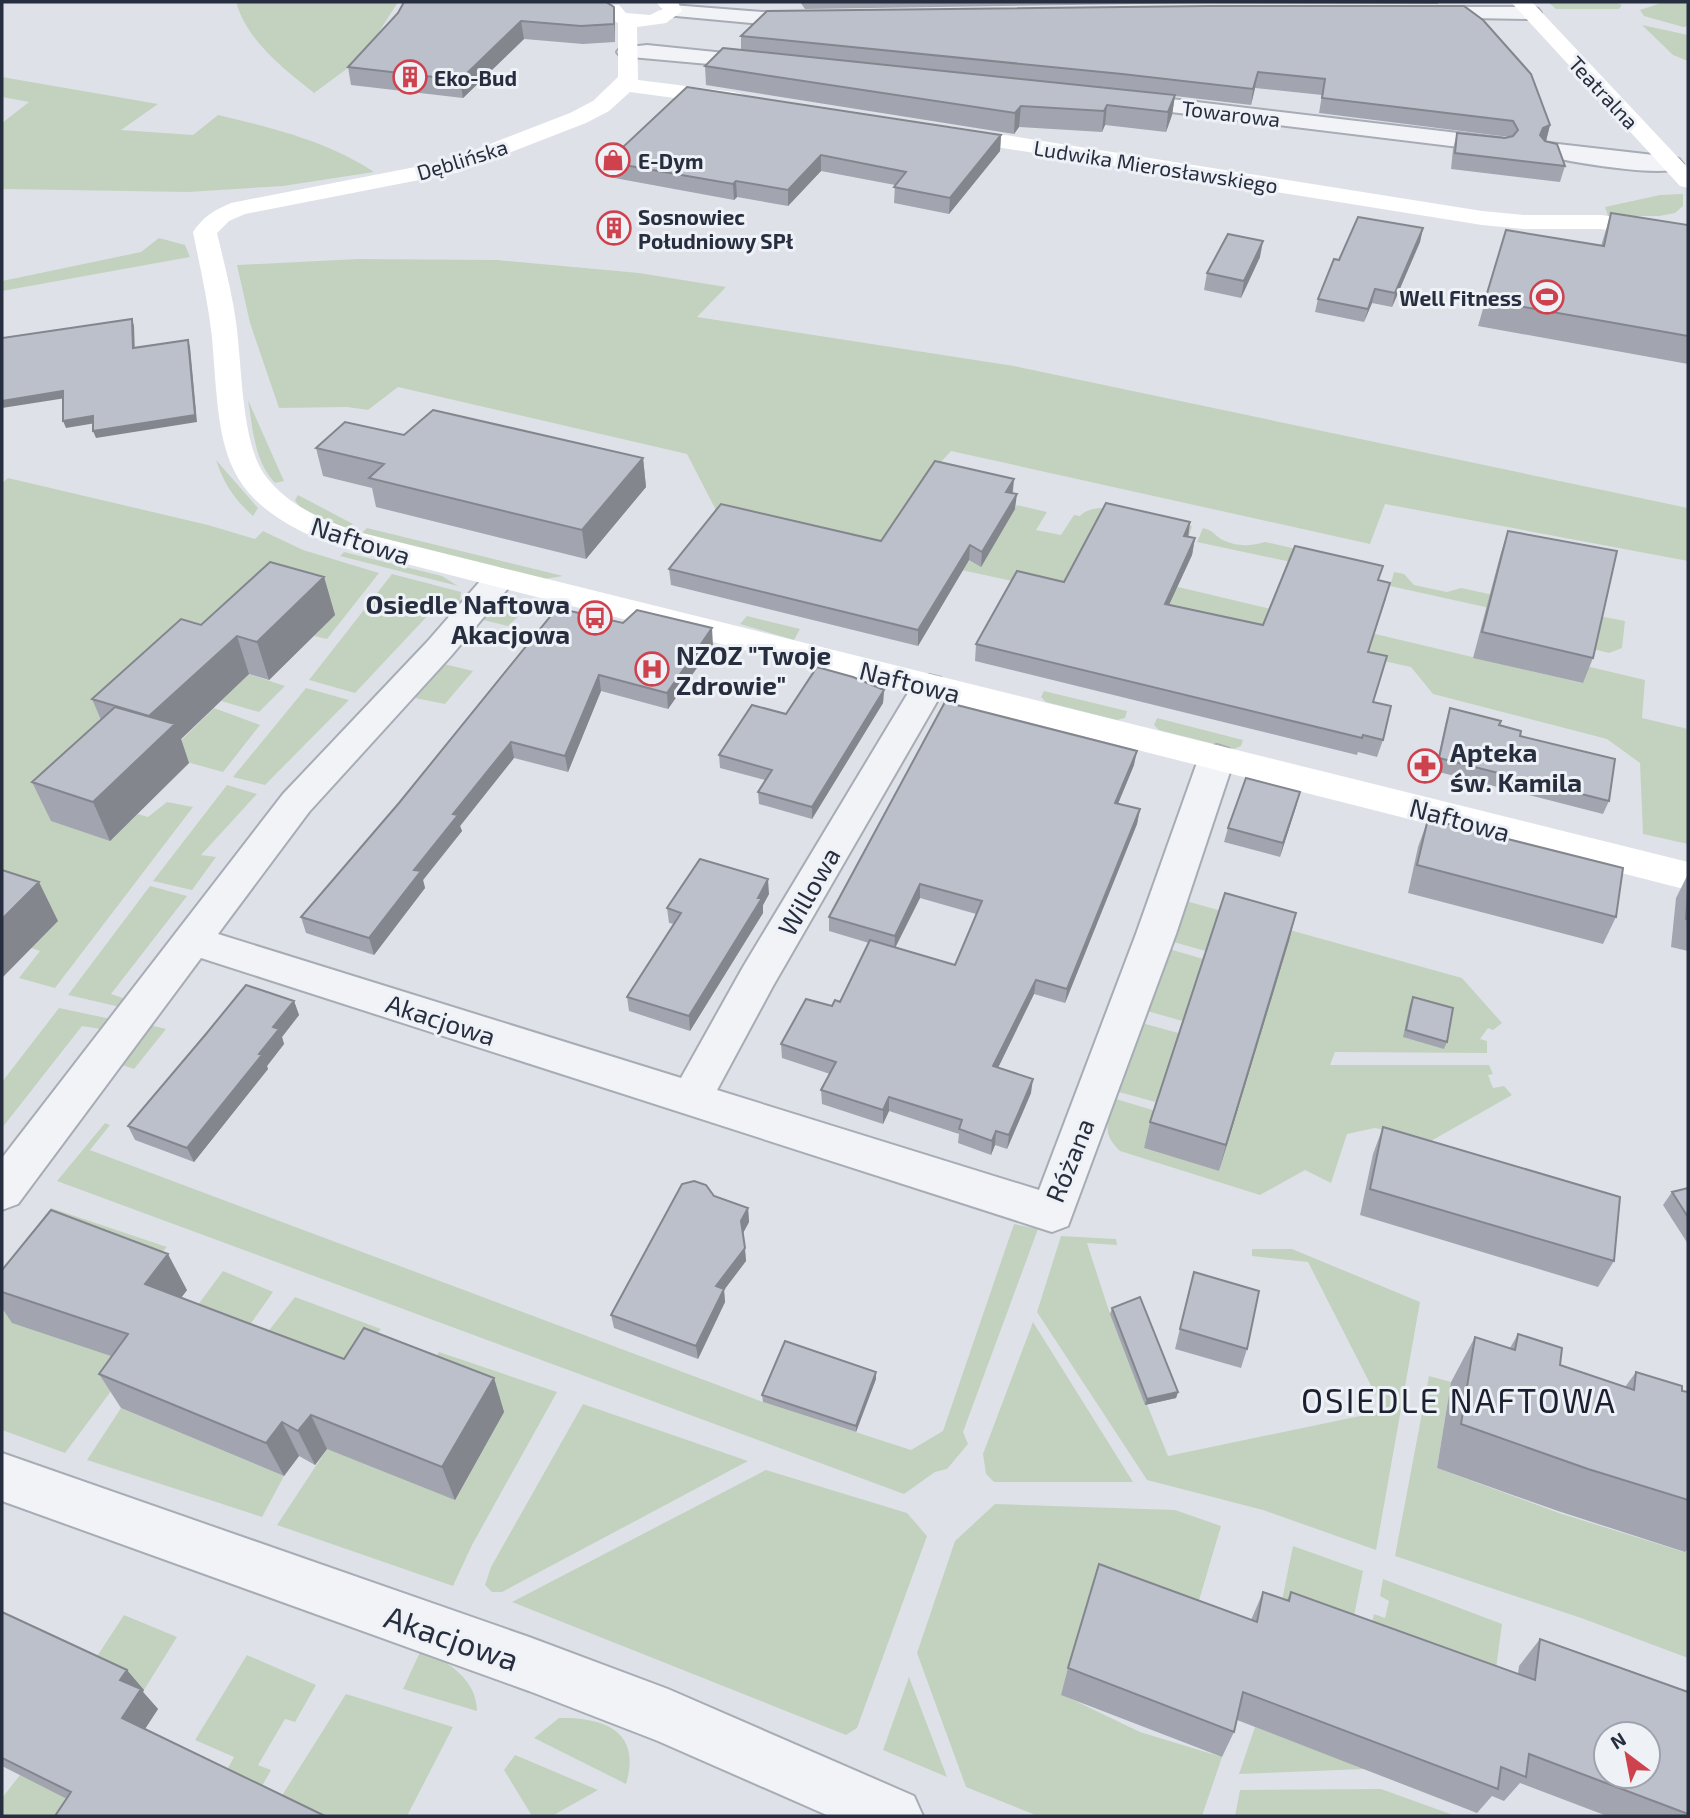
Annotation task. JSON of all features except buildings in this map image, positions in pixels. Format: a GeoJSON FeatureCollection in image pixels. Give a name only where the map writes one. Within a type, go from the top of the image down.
{"type":"FeatureCollection","features":[{"type":"Feature","properties":{"kind":"street"},"geometry":{"type":"LineString","coordinates":[[757,103],[625,85],[629,77],[627,11],[656,19],[669,7],[789,10],[836,17]]}},
{"type":"Feature","properties":{"kind":"street"},"geometry":{"type":"LineString","coordinates":[[1394,13],[1526,7]]}},
{"type":"Feature","properties":{"kind":"street","name":"Teatralna"},"geometry":{"type":"LineString","coordinates":[[1526,7],[1688,181]]}},
{"type":"Feature","properties":{"kind":"street"},"geometry":{"type":"LineString","coordinates":[[628,52],[647,51],[786,65]]}},
{"type":"Feature","properties":{"kind":"street","name":"Dęblińska"},"geometry":{"type":"LineString","coordinates":[[220,216],[261,203],[452,167],[579,118],[615,96],[625,85]]}},
{"type":"Feature","properties":{"kind":"street","name":"Towarowa"},"geometry":{"type":"LineString","coordinates":[[1107,98],[1500,145]]}},
{"type":"Feature","properties":{"kind":"street","name":"Ludwika Mierosławskiego"},"geometry":{"type":"LineString","coordinates":[[922,129],[1482,218],[1639,226],[1688,234]]}},
{"type":"Feature","properties":{"kind":"street"},"geometry":{"type":"LineString","coordinates":[[1549,150],[1671,163]]}},
{"type":"Feature","properties":{"kind":"street"},"geometry":{"type":"LineString","coordinates":[[1639,226],[1679,218],[1688,213]]}},
{"type":"Feature","properties":{"kind":"street","name":"Naftowa"},"geometry":{"type":"LineString","coordinates":[[220,216],[205,232],[222,318],[237,440],[246,470],[270,500],[295,518],[320,530],[499,579],[806,653],[1688,876]]}},
{"type":"Feature","properties":{"kind":"street"},"geometry":{"type":"LineString","coordinates":[[2,1191],[296,803],[439,649],[499,579]]}},
{"type":"Feature","properties":{"kind":"street","name":"Willowa"},"geometry":{"type":"LineString","coordinates":[[691,1099],[757,978],[929,686]]}},
{"type":"Feature","properties":{"kind":"street","name":"Różana"},"geometry":{"type":"LineString","coordinates":[[691,1099],[1052,1213],[1156,934],[1217,757]]}},
{"type":"Feature","properties":{"kind":"street","name":"Akacjowa"},"geometry":{"type":"LineString","coordinates":[[191,940],[691,1099]]}},
{"type":"Feature","properties":{"kind":"street","name":"Akacjowa"},"geometry":{"type":"LineString","coordinates":[[2,1478],[529,1664],[668,1717],[894,1816]]}},
{"type":"Feature","properties":{"kind":"green space"},"geometry":{"type":"Polygon","coordinates":[[[236,2],[398,2],[363,57],[314,93],[279,64],[258,42],[241,16],[236,2]]]}},
{"type":"Feature","properties":{"kind":"green space"},"geometry":{"type":"Polygon","coordinates":[[[1548,2],[1616,2],[1622,5],[1619,9],[1556,9],[1548,2]]]}},
{"type":"Feature","properties":{"kind":"green space"},"geometry":{"type":"Polygon","coordinates":[[[1664,2],[1688,2],[1688,26],[1644,16],[1640,10],[1664,2]]]}},
{"type":"Feature","properties":{"kind":"green space"},"geometry":{"type":"Polygon","coordinates":[[[1642,25],[1688,35],[1688,61],[1673,55],[1642,25]]]}},
{"type":"Feature","properties":{"kind":"green space"},"geometry":{"type":"Polygon","coordinates":[[[2,77],[158,104],[121,130],[193,135],[218,115],[318,144],[374,172],[283,186],[188,192],[2,189],[2,123],[29,102],[2,97],[2,77]]]}},
{"type":"Feature","properties":{"kind":"green space"},"geometry":{"type":"Polygon","coordinates":[[[1683,194],[1683,206],[1675,213],[1659,216],[1608,216],[1605,207],[1660,195],[1683,194]]]}},
{"type":"Feature","properties":{"kind":"green space"},"geometry":{"type":"Polygon","coordinates":[[[159,238],[185,245],[190,257],[2,291],[2,281],[141,252],[159,238]]]}},
{"type":"Feature","properties":{"kind":"green space"},"geometry":{"type":"Polygon","coordinates":[[[358,259],[497,260],[639,273],[726,287],[697,317],[1014,366],[1688,508],[1688,561],[1385,504],[1370,544],[951,451],[940,463],[997,540],[1017,505],[1047,512],[1036,530],[1061,535],[1074,515],[1080,516],[1089,510],[1117,508],[1133,511],[1192,526],[1188,539],[1081,564],[1582,683],[1586,666],[1645,680],[1642,718],[1688,729],[1688,844],[1643,834],[1640,763],[1607,739],[1433,694],[1411,667],[720,518],[687,454],[398,387],[368,410],[347,407],[279,408],[250,323],[237,265],[358,259]]]}},
{"type":"Feature","properties":{"kind":"green space"},"geometry":{"type":"Polygon","coordinates":[[[248,400],[284,481],[275,483],[263,465],[248,400]]]}},
{"type":"Feature","properties":{"kind":"green space"},"geometry":{"type":"Polygon","coordinates":[[[216,460],[258,508],[253,516],[230,491],[216,460]]]}},
{"type":"Feature","properties":{"kind":"green space"},"geometry":{"type":"Polygon","coordinates":[[[8,478],[208,525],[255,539],[263,531],[303,550],[379,573],[327,639],[314,636],[334,615],[222,656],[109,841],[138,814],[148,817],[167,802],[193,807],[55,988],[19,978],[40,951],[31,948],[2,902],[2,483],[8,478]]]}},
{"type":"Feature","properties":{"kind":"green space"},"geometry":{"type":"Polygon","coordinates":[[[298,495],[353,524],[347,528],[310,514],[295,500],[298,495]]]}},
{"type":"Feature","properties":{"kind":"green space"},"geometry":{"type":"Polygon","coordinates":[[[367,528],[563,576],[544,579],[362,533],[367,528]]]}},
{"type":"Feature","properties":{"kind":"green space"},"geometry":{"type":"Polygon","coordinates":[[[1203,528],[1234,544],[1265,542],[1381,568],[1291,562],[1197,542],[1203,528]]]}},
{"type":"Feature","properties":{"kind":"green space"},"geometry":{"type":"Polygon","coordinates":[[[344,552],[442,576],[458,586],[340,556],[344,552]]]}},
{"type":"Feature","properties":{"kind":"green space"},"geometry":{"type":"Polygon","coordinates":[[[1394,572],[1404,574],[1414,585],[1447,592],[1461,588],[1513,599],[1580,628],[1390,586],[1394,572]]]}},
{"type":"Feature","properties":{"kind":"green space"},"geometry":{"type":"Polygon","coordinates":[[[392,574],[461,592],[460,602],[440,613],[432,611],[355,693],[309,680],[392,574]]]}},
{"type":"Feature","properties":{"kind":"green space"},"geometry":{"type":"Polygon","coordinates":[[[503,604],[525,610],[508,626],[483,620],[495,607],[503,604]]]}},
{"type":"Feature","properties":{"kind":"green space"},"geometry":{"type":"Polygon","coordinates":[[[1594,615],[1625,621],[1622,648],[1609,653],[1589,648],[1594,615]]]}},
{"type":"Feature","properties":{"kind":"green space"},"geometry":{"type":"Polygon","coordinates":[[[747,616],[800,629],[794,640],[740,624],[747,616]]]}},
{"type":"Feature","properties":{"kind":"green space"},"geometry":{"type":"Polygon","coordinates":[[[444,664],[473,671],[445,704],[415,698],[444,664]]]}},
{"type":"Feature","properties":{"kind":"green space"},"geometry":{"type":"Polygon","coordinates":[[[249,674],[285,686],[259,712],[221,701],[249,674]]]}},
{"type":"Feature","properties":{"kind":"green space"},"geometry":{"type":"Polygon","coordinates":[[[306,688],[349,700],[265,785],[233,777],[306,688]]]}},
{"type":"Feature","properties":{"kind":"green space"},"geometry":{"type":"Polygon","coordinates":[[[1044,691],[1127,711],[1125,718],[1117,720],[1046,702],[1041,697],[1044,691]]]}},
{"type":"Feature","properties":{"kind":"green space"},"geometry":{"type":"Polygon","coordinates":[[[214,708],[260,725],[223,772],[165,756],[214,708]]]}},
{"type":"Feature","properties":{"kind":"green space"},"geometry":{"type":"Polygon","coordinates":[[[1157,718],[1243,740],[1241,746],[1234,749],[1159,730],[1154,725],[1157,718]]]}},
{"type":"Feature","properties":{"kind":"green space"},"geometry":{"type":"Polygon","coordinates":[[[227,785],[257,794],[201,855],[216,857],[192,890],[153,881],[227,785]]]}},
{"type":"Feature","properties":{"kind":"green space"},"geometry":{"type":"Polygon","coordinates":[[[150,886],[187,896],[111,994],[126,999],[120,1007],[68,995],[150,886]]]}},
{"type":"Feature","properties":{"kind":"green space"},"geometry":{"type":"Polygon","coordinates":[[[1186,901],[1462,978],[1502,1023],[1493,1030],[1488,1028],[1480,1039],[1487,1041],[1487,1053],[1335,1052],[1330,1065],[1489,1065],[1493,1074],[1488,1075],[1493,1088],[1504,1086],[1512,1095],[1431,1141],[1375,1128],[1347,1134],[1331,1183],[1305,1170],[1260,1195],[1120,1151],[1110,1138],[1107,1126],[1116,1099],[1156,1111],[1144,1148],[1219,1171],[1288,941],[1209,952],[1170,941],[1186,901]]]}},
{"type":"Feature","properties":{"kind":"green space"},"geometry":{"type":"Polygon","coordinates":[[[1169,949],[1207,960],[1186,1022],[1147,1011],[1169,949]]]}},
{"type":"Feature","properties":{"kind":"green space"},"geometry":{"type":"Polygon","coordinates":[[[59,1008],[111,1019],[106,1030],[82,1026],[2,1128],[2,1082],[59,1008]]]}},
{"type":"Feature","properties":{"kind":"green space"},"geometry":{"type":"Polygon","coordinates":[[[1142,1023],[1182,1034],[1159,1103],[1119,1092],[1142,1023]]]}},
{"type":"Feature","properties":{"kind":"green space"},"geometry":{"type":"Polygon","coordinates":[[[150,1025],[166,1029],[134,1069],[122,1065],[150,1025]]]}},
{"type":"Feature","properties":{"kind":"green space"},"geometry":{"type":"Polygon","coordinates":[[[105,1123],[110,1125],[90,1150],[763,1402],[911,1450],[943,1431],[1014,1224],[1038,1229],[963,1432],[968,1444],[947,1469],[935,1472],[904,1494],[57,1181],[105,1123]]]}},
{"type":"Feature","properties":{"kind":"green space"},"geometry":{"type":"Polygon","coordinates":[[[51,1208],[167,1247],[156,1258],[132,1363],[65,1453],[2,1430],[2,1271],[51,1208]]]}},
{"type":"Feature","properties":{"kind":"green space"},"geometry":{"type":"Polygon","coordinates":[[[1061,1236],[1116,1239],[1117,1245],[1087,1243],[1108,1308],[1168,1456],[1384,1411],[1308,1262],[1252,1256],[1252,1249],[1292,1249],[1420,1302],[1376,1550],[1263,1510],[1147,1480],[1037,1312],[1061,1236]]]}},
{"type":"Feature","properties":{"kind":"green space"},"geometry":{"type":"Polygon","coordinates":[[[223,1271],[273,1292],[235,1346],[183,1325],[223,1271]]]}},
{"type":"Feature","properties":{"kind":"green space"},"geometry":{"type":"Polygon","coordinates":[[[295,1297],[381,1329],[338,1386],[252,1352],[295,1297]]]}},
{"type":"Feature","properties":{"kind":"green space"},"geometry":{"type":"Polygon","coordinates":[[[1033,1322],[1133,1482],[994,1482],[986,1474],[983,1454],[1033,1322]]]}},
{"type":"Feature","properties":{"kind":"green space"},"geometry":{"type":"Polygon","coordinates":[[[439,1352],[557,1392],[472,1545],[453,1586],[277,1525],[327,1449],[369,1464],[439,1352]]]}},
{"type":"Feature","properties":{"kind":"green space"},"geometry":{"type":"Polygon","coordinates":[[[1429,1376],[1451,1382],[1437,1468],[1559,1513],[1684,1552],[1688,1535],[1688,1658],[1584,1619],[1395,1556],[1429,1376]]]}},
{"type":"Feature","properties":{"kind":"green space"},"geometry":{"type":"Polygon","coordinates":[[[583,1404],[748,1461],[502,1592],[492,1592],[485,1585],[491,1567],[583,1404]]]}},
{"type":"Feature","properties":{"kind":"green space"},"geometry":{"type":"Polygon","coordinates":[[[121,1408],[284,1476],[262,1517],[87,1460],[121,1408]]]}},
{"type":"Feature","properties":{"kind":"green space"},"geometry":{"type":"Polygon","coordinates":[[[766,1470],[907,1513],[927,1536],[857,1728],[846,1735],[512,1602],[766,1470]]]}},
{"type":"Feature","properties":{"kind":"green space"},"geometry":{"type":"Polygon","coordinates":[[[995,1504],[1175,1510],[1221,1526],[1195,1614],[1061,1694],[1140,1732],[1222,1757],[1202,1816],[1038,1816],[966,1787],[917,1653],[955,1541],[995,1504]]]}},
{"type":"Feature","properties":{"kind":"green space"},"geometry":{"type":"Polygon","coordinates":[[[1293,1546],[1363,1571],[1348,1646],[1278,1620],[1293,1546]]]}},
{"type":"Feature","properties":{"kind":"green space"},"geometry":{"type":"Polygon","coordinates":[[[1383,1579],[1502,1624],[1492,1698],[1365,1652],[1374,1614],[1385,1618],[1389,1601],[1380,1596],[1383,1579]]]}},
{"type":"Feature","properties":{"kind":"green space"},"geometry":{"type":"Polygon","coordinates":[[[124,1615],[177,1637],[144,1690],[90,1667],[124,1615]]]}},
{"type":"Feature","properties":{"kind":"green space"},"geometry":{"type":"Polygon","coordinates":[[[421,1650],[459,1673],[472,1690],[477,1711],[403,1689],[421,1650]]]}},
{"type":"Feature","properties":{"kind":"green space"},"geometry":{"type":"Polygon","coordinates":[[[247,1655],[316,1685],[295,1722],[285,1719],[258,1765],[271,1770],[257,1795],[222,1779],[234,1757],[195,1740],[247,1655]]]}},
{"type":"Feature","properties":{"kind":"green space"},"geometry":{"type":"Polygon","coordinates":[[[909,1677],[947,1777],[883,1750],[909,1677]]]}},
{"type":"Feature","properties":{"kind":"green space"},"geometry":{"type":"Polygon","coordinates":[[[346,1694],[453,1727],[407,1816],[301,1816],[276,1805],[346,1694]]]}},
{"type":"Feature","properties":{"kind":"green space"},"geometry":{"type":"Polygon","coordinates":[[[559,1718],[591,1720],[615,1731],[624,1740],[629,1751],[630,1766],[626,1784],[534,1738],[559,1718]]]}},
{"type":"Feature","properties":{"kind":"green space"},"geometry":{"type":"Polygon","coordinates":[[[1255,1727],[1365,1769],[1239,1774],[1255,1727]]]}},
{"type":"Feature","properties":{"kind":"green space"},"geometry":{"type":"Polygon","coordinates":[[[515,1755],[598,1790],[552,1816],[532,1816],[504,1770],[515,1755]]]}},
{"type":"Feature","properties":{"kind":"green space"},"geometry":{"type":"Polygon","coordinates":[[[20,1775],[72,1800],[62,1816],[2,1816],[2,1798],[20,1775]]]}},
{"type":"Feature","properties":{"kind":"green space"},"geometry":{"type":"Polygon","coordinates":[[[1381,1789],[1456,1816],[1235,1816],[1240,1790],[1381,1789]]]}},
{"type":"Feature","properties":{"kind":"place","name":"Eko-Bud"},"geometry":{"type":"Point","coordinates":[410,77]}},
{"type":"Feature","properties":{"kind":"place","name":"E-Dym"},"geometry":{"type":"Point","coordinates":[613,160]}},
{"type":"Feature","properties":{"kind":"place","name":"Sosnowiec Południowy SPł"},"geometry":{"type":"Point","coordinates":[614,228]}},
{"type":"Feature","properties":{"kind":"place","name":"Well Fitness"},"geometry":{"type":"Point","coordinates":[1547,297]}},
{"type":"Feature","properties":{"kind":"place","name":"Osiedle Naftowa Akacjowa"},"geometry":{"type":"Point","coordinates":[595,618]}},
{"type":"Feature","properties":{"kind":"place","name":"NZOZ \"Twoje Zdrowie\""},"geometry":{"type":"Point","coordinates":[652,669]}},
{"type":"Feature","properties":{"kind":"place","name":"Apteka św. Kamila"},"geometry":{"type":"Point","coordinates":[1425,766]}},
{"type":"Feature","properties":{"kind":"district","name":"OSIEDLE NAFTOWA"},"geometry":{"type":"Point","coordinates":[1459,1400]}}]}
